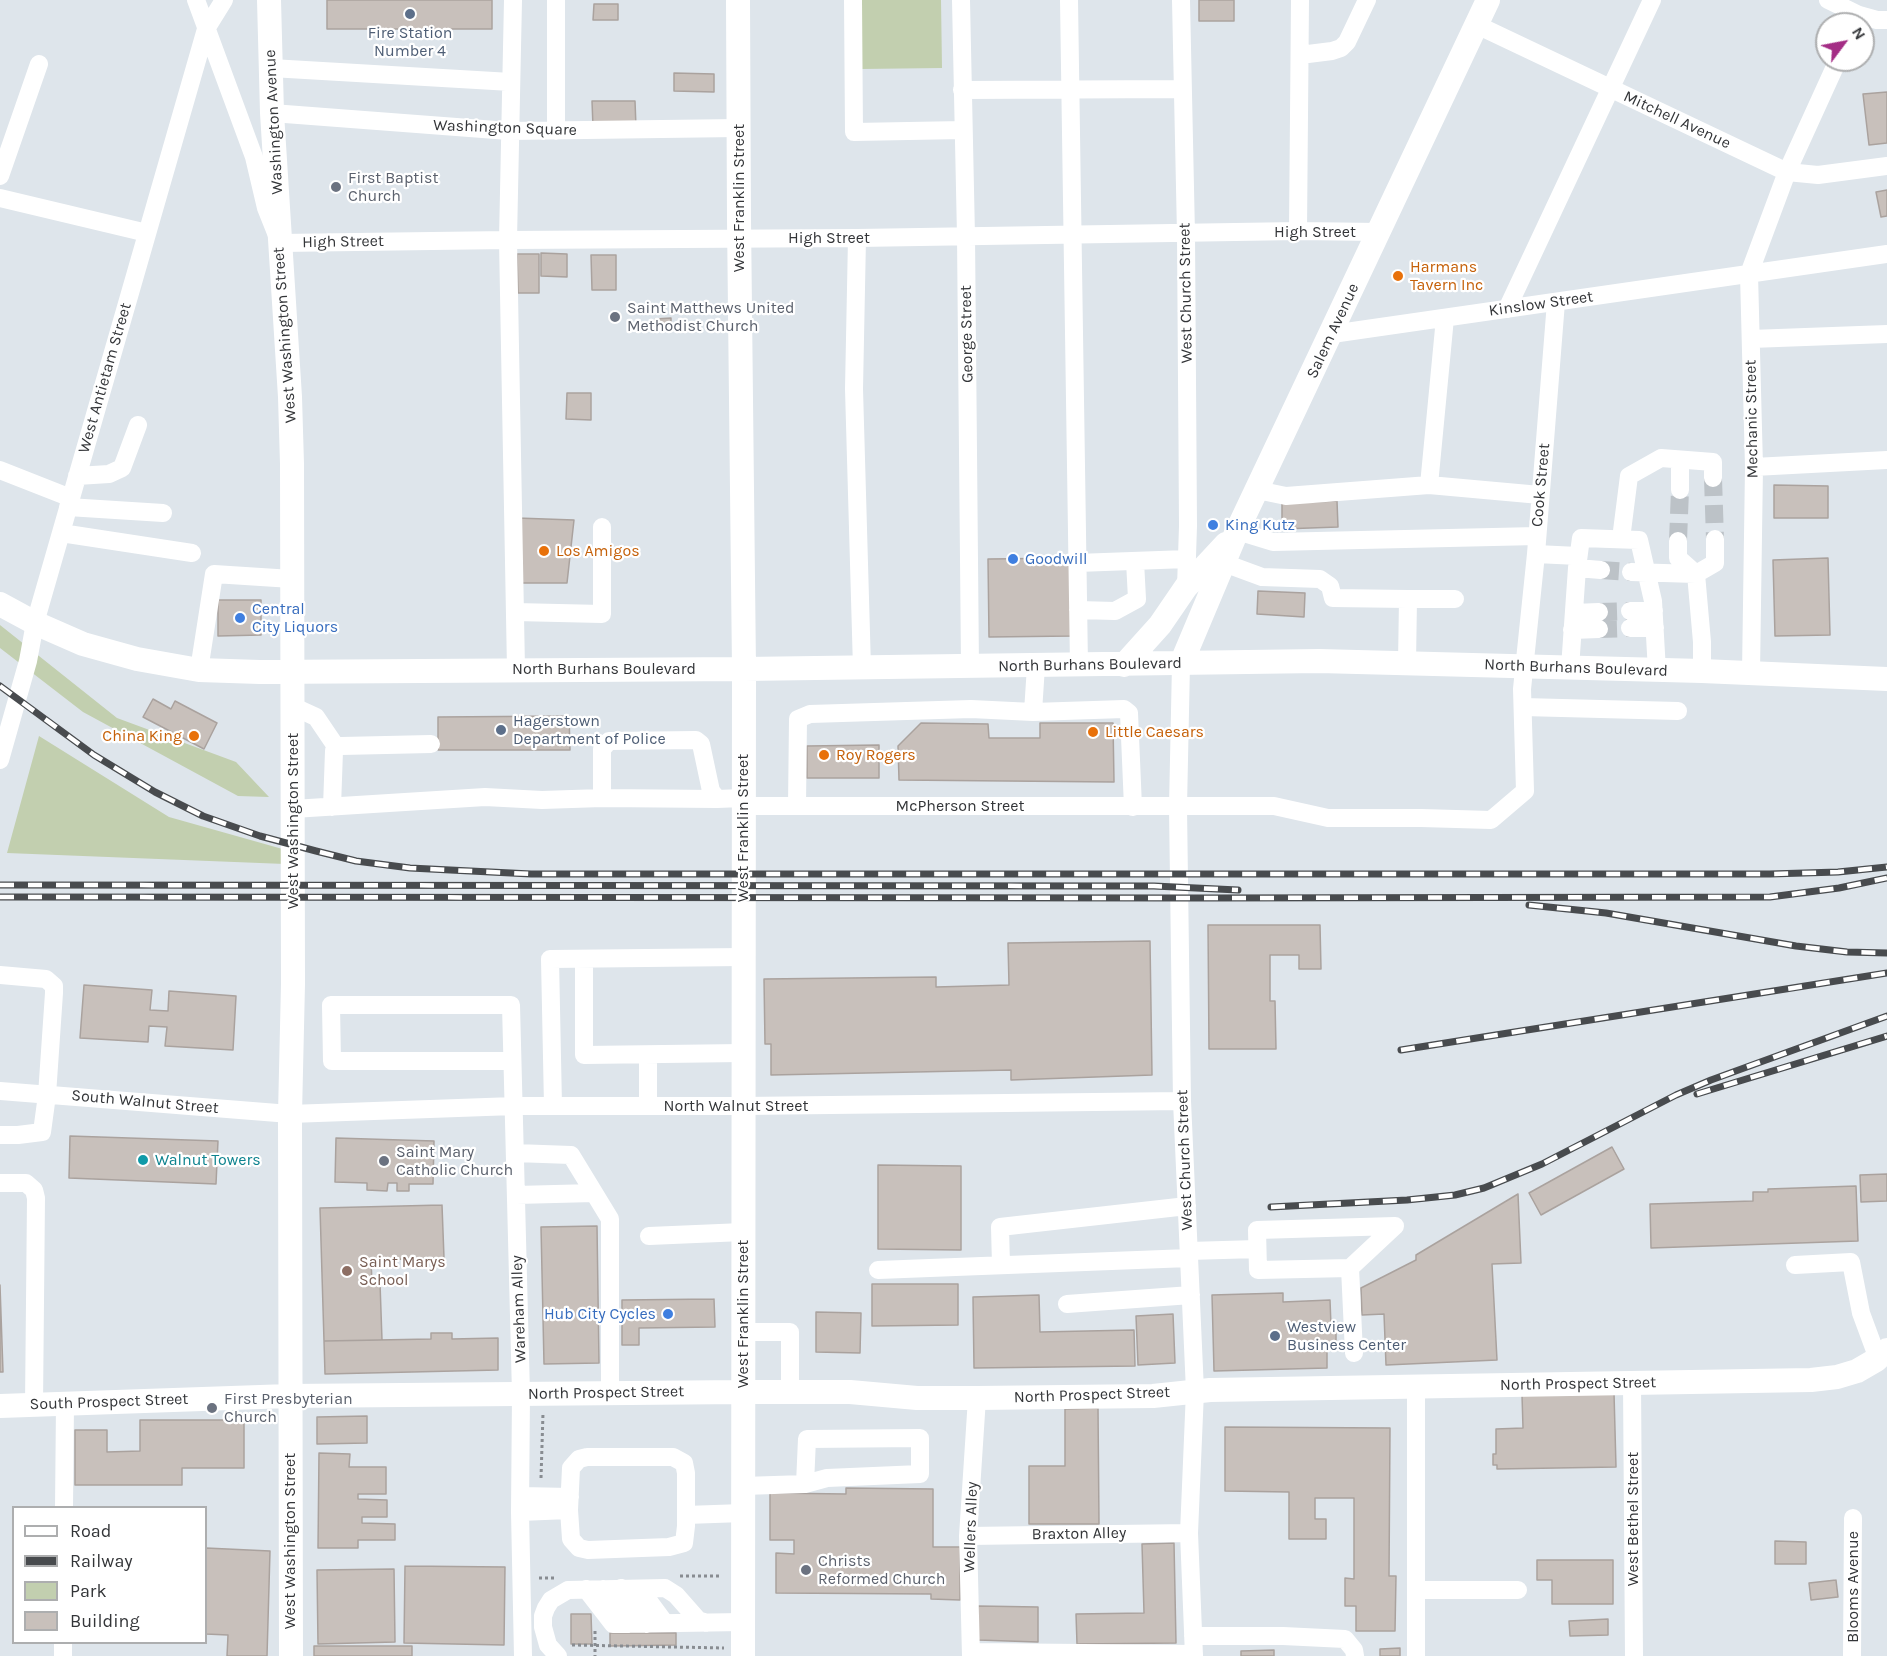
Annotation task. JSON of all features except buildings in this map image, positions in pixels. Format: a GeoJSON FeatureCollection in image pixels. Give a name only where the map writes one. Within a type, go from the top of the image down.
{"type":"FeatureCollection","features":[{"type":"Feature","properties":{"kind":"main road","name":"Washington Avenue"},"geometry":{"type":"LineString","coordinates":[[269,0],[272,113],[280,243]]}},
{"type":"Feature","properties":{"kind":"main road","name":"West Franklin Street"},"geometry":{"type":"LineString","coordinates":[[736,1652],[743,1622],[742,802],[744,669],[738,0]]}},
{"type":"Feature","properties":{"kind":"main road","name":"Salem Avenue"},"geometry":{"type":"LineString","coordinates":[[1181,664],[1238,531],[1488,0]]}},
{"type":"Feature","properties":{"kind":"main road","name":"West Washington Street"},"geometry":{"type":"LineString","coordinates":[[280,243],[290,397],[292,579],[293,984],[289,1396],[291,1656]]}},
{"type":"Feature","properties":{"kind":"main road"},"geometry":{"type":"LineString","coordinates":[[1124,665],[1160,625],[1186,587],[1238,531]]}},
{"type":"Feature","properties":{"kind":"main road","name":"North Burhans Boulevard"},"geometry":{"type":"LineString","coordinates":[[0,604],[35,623],[83,644],[137,659],[200,670],[292,672],[744,669],[1319,661],[1702,671],[1887,680]]}},
{"type":"Feature","properties":{"kind":"main road","name":"North Prospect Street"},"geometry":{"type":"LineString","coordinates":[[289,1396],[850,1392],[917,1398],[977,1398],[1153,1396],[1195,1390],[1811,1380],[1837,1377],[1857,1371],[1882,1354]]}},
{"type":"Feature","properties":{"kind":"main road","name":"South Prospect Street"},"geometry":{"type":"LineString","coordinates":[[0,1406],[289,1396]]}},
{"type":"Feature","properties":{"kind":"street","name":"West Washington Street"},"geometry":{"type":"LineString","coordinates":[[196,0],[254,157],[266,208],[280,243]]}},
{"type":"Feature","properties":{"kind":"street","name":"West Antietam Street"},"geometry":{"type":"LineString","coordinates":[[0,760],[28,661],[35,623],[206,29],[224,0]]}},
{"type":"Feature","properties":{"kind":"street"},"geometry":{"type":"LineString","coordinates":[[513,0],[508,240],[516,669]]}},
{"type":"Feature","properties":{"kind":"street"},"geometry":{"type":"LineString","coordinates":[[556,0],[556,131]]}},
{"type":"Feature","properties":{"kind":"street"},"geometry":{"type":"LineString","coordinates":[[853,0],[854,132],[963,130]]}},
{"type":"Feature","properties":{"kind":"street","name":"George Street"},"geometry":{"type":"LineString","coordinates":[[961,0],[966,236],[970,667]]}},
{"type":"Feature","properties":{"kind":"street"},"geometry":{"type":"LineString","coordinates":[[1069,0],[1079,665]]}},
{"type":"Feature","properties":{"kind":"street","name":"West Church Street"},"geometry":{"type":"LineString","coordinates":[[1181,0],[1186,234],[1186,587]]}},
{"type":"Feature","properties":{"kind":"street"},"geometry":{"type":"LineString","coordinates":[[1298,231],[1300,0]]}},
{"type":"Feature","properties":{"kind":"street"},"geometry":{"type":"LineString","coordinates":[[1300,55],[1341,48],[1347,42],[1367,0]]}},
{"type":"Feature","properties":{"kind":"street"},"geometry":{"type":"LineString","coordinates":[[1508,309],[1652,0]]}},
{"type":"Feature","properties":{"kind":"street"},"geometry":{"type":"LineString","coordinates":[[1828,0],[1858,12]]}},
{"type":"Feature","properties":{"kind":"street","name":"Mitchell Avenue"},"geometry":{"type":"LineString","coordinates":[[1477,25],[1788,172],[1818,175],[1887,166]]}},
{"type":"Feature","properties":{"kind":"street"},"geometry":{"type":"LineString","coordinates":[[0,176],[39,64]]}},
{"type":"Feature","properties":{"kind":"street"},"geometry":{"type":"LineString","coordinates":[[271,68],[511,82]]}},
{"type":"Feature","properties":{"kind":"street","name":"Mechanic Street"},"geometry":{"type":"LineString","coordinates":[[1751,673],[1754,467],[1749,274],[1788,172],[1833,72]]}},
{"type":"Feature","properties":{"kind":"street"},"geometry":{"type":"LineString","coordinates":[[962,90],[1182,90]]}},
{"type":"Feature","properties":{"kind":"street","name":"Washington Square"},"geometry":{"type":"LineString","coordinates":[[272,113],[509,131],[738,128]]}},
{"type":"Feature","properties":{"kind":"street"},"geometry":{"type":"LineString","coordinates":[[0,198],[147,234]]}},
{"type":"Feature","properties":{"kind":"street","name":"High Street"},"geometry":{"type":"LineString","coordinates":[[280,243],[1298,231],[1379,232]]}},
{"type":"Feature","properties":{"kind":"street"},"geometry":{"type":"LineString","coordinates":[[856,238],[854,388],[862,668]]}},
{"type":"Feature","properties":{"kind":"street","name":"Kinslow Street"},"geometry":{"type":"LineString","coordinates":[[1332,334],[1887,254]]}},
{"type":"Feature","properties":{"kind":"street","name":"Cook Street"},"geometry":{"type":"LineString","coordinates":[[1523,708],[1522,689],[1556,302]]}},
{"type":"Feature","properties":{"kind":"street"},"geometry":{"type":"LineString","coordinates":[[1429,485],[1445,318]]}},
{"type":"Feature","properties":{"kind":"street"},"geometry":{"type":"LineString","coordinates":[[1751,339],[1887,334]]}},
{"type":"Feature","properties":{"kind":"street"},"geometry":{"type":"LineString","coordinates":[[77,476],[109,474],[122,468],[138,425]]}},
{"type":"Feature","properties":{"kind":"street"},"geometry":{"type":"LineString","coordinates":[[1621,539],[1629,476],[1660,458],[1680,460],[1713,470]]}},
{"type":"Feature","properties":{"kind":"street"},"geometry":{"type":"LineString","coordinates":[[1680,460],[1680,490]]}},
{"type":"Feature","properties":{"kind":"street"},"geometry":{"type":"LineString","coordinates":[[1754,467],[1887,460]]}},
{"type":"Feature","properties":{"kind":"street"},"geometry":{"type":"LineString","coordinates":[[0,471],[70,502],[163,513]]}},
{"type":"Feature","properties":{"kind":"street"},"geometry":{"type":"LineString","coordinates":[[1257,490],[1286,496],[1429,485],[1540,495]]}},
{"type":"Feature","properties":{"kind":"street"},"geometry":{"type":"LineString","coordinates":[[515,612],[602,614],[602,527]]}},
{"type":"Feature","properties":{"kind":"street"},"geometry":{"type":"LineString","coordinates":[[1238,531],[1273,542],[1536,545],[1601,570]]}},
{"type":"Feature","properties":{"kind":"street"},"geometry":{"type":"LineString","coordinates":[[61,533],[192,553]]}},
{"type":"Feature","properties":{"kind":"street"},"geometry":{"type":"LineString","coordinates":[[1570,668],[1577,562],[1581,538],[1621,539],[1639,540],[1639,572],[1654,619],[1657,671]]}},
{"type":"Feature","properties":{"kind":"street"},"geometry":{"type":"LineString","coordinates":[[1639,572],[1696,574],[1715,562],[1715,539]]}},
{"type":"Feature","properties":{"kind":"street"},"geometry":{"type":"LineString","coordinates":[[1678,542],[1678,558],[1696,574],[1702,671]]}},
{"type":"Feature","properties":{"kind":"street"},"geometry":{"type":"LineString","coordinates":[[1077,563],[1187,559]]}},
{"type":"Feature","properties":{"kind":"street"},"geometry":{"type":"LineString","coordinates":[[1078,610],[1115,611],[1137,599],[1135,561]]}},
{"type":"Feature","properties":{"kind":"street"},"geometry":{"type":"LineString","coordinates":[[1224,563],[1262,577],[1320,579],[1330,586],[1332,598],[1455,599]]}},
{"type":"Feature","properties":{"kind":"street"},"geometry":{"type":"LineString","coordinates":[[200,670],[214,574],[292,579]]}},
{"type":"Feature","properties":{"kind":"street"},"geometry":{"type":"LineString","coordinates":[[1407,663],[1408,599]]}},
{"type":"Feature","properties":{"kind":"street"},"geometry":{"type":"LineString","coordinates":[[1630,620],[1654,619]]}},
{"type":"Feature","properties":{"kind":"street"},"geometry":{"type":"LineString","coordinates":[[1573,621],[1599,621]]}},
{"type":"Feature","properties":{"kind":"street","name":"West Church Street"},"geometry":{"type":"LineString","coordinates":[[1181,664],[1178,807],[1182,1101],[1195,1390],[1189,1533],[1194,1649]]}},
{"type":"Feature","properties":{"kind":"street"},"geometry":{"type":"LineString","coordinates":[[1033,712],[1036,666]]}},
{"type":"Feature","properties":{"kind":"street"},"geometry":{"type":"LineString","coordinates":[[292,706],[316,717],[337,748]]}},
{"type":"Feature","properties":{"kind":"street"},"geometry":{"type":"LineString","coordinates":[[1523,708],[1678,711]]}},
{"type":"Feature","properties":{"kind":"street","name":"McPherson Street"},"geometry":{"type":"LineString","coordinates":[[293,809],[485,796],[542,800],[717,799],[797,806],[1274,806],[1328,818],[1491,820],[1525,791],[1523,708]]}},
{"type":"Feature","properties":{"kind":"street"},"geometry":{"type":"LineString","coordinates":[[797,806],[798,719],[810,714],[971,709],[1033,712],[1124,709],[1130,713],[1132,807]]}},
{"type":"Feature","properties":{"kind":"street"},"geometry":{"type":"LineString","coordinates":[[602,798],[602,749],[609,741],[696,740],[702,744],[711,791],[717,799]]}},
{"type":"Feature","properties":{"kind":"street"},"geometry":{"type":"LineString","coordinates":[[332,807],[334,751],[337,748],[341,746],[431,744]]}},
{"type":"Feature","properties":{"kind":"street"},"geometry":{"type":"LineString","coordinates":[[553,1106],[550,959],[743,957]]}},
{"type":"Feature","properties":{"kind":"street"},"geometry":{"type":"LineString","coordinates":[[584,959],[584,1055],[743,1053]]}},
{"type":"Feature","properties":{"kind":"street"},"geometry":{"type":"LineString","coordinates":[[0,975],[46,980],[54,986],[47,1095],[42,1132],[0,1135]]}},
{"type":"Feature","properties":{"kind":"street","name":"Wareham Alley"},"geometry":{"type":"LineString","coordinates":[[512,1061],[332,1061],[331,1005],[511,1005],[521,1394],[523,1656]]}},
{"type":"Feature","properties":{"kind":"street"},"geometry":{"type":"LineString","coordinates":[[648,1055],[648,1106]]}},
{"type":"Feature","properties":{"kind":"street","name":"South Walnut Street"},"geometry":{"type":"LineString","coordinates":[[0,1091],[290,1114]]}},
{"type":"Feature","properties":{"kind":"street","name":"North Walnut Street"},"geometry":{"type":"LineString","coordinates":[[290,1114],[514,1106],[1182,1101]]}},
{"type":"Feature","properties":{"kind":"street"},"geometry":{"type":"LineString","coordinates":[[515,1153],[571,1155],[610,1219],[610,1393]]}},
{"type":"Feature","properties":{"kind":"street"},"geometry":{"type":"LineString","coordinates":[[0,1183],[26,1183],[34,1190],[36,1198],[34,1405]]}},
{"type":"Feature","properties":{"kind":"street"},"geometry":{"type":"LineString","coordinates":[[516,1195],[594,1193]]}},
{"type":"Feature","properties":{"kind":"street"},"geometry":{"type":"LineString","coordinates":[[1001,1265],[1000,1227],[1187,1206]]}},
{"type":"Feature","properties":{"kind":"street"},"geometry":{"type":"LineString","coordinates":[[1395,1226],[1350,1268],[1258,1270],[1257,1249],[1257,1230],[1395,1226]]}},
{"type":"Feature","properties":{"kind":"street"},"geometry":{"type":"LineString","coordinates":[[649,1236],[743,1232]]}},
{"type":"Feature","properties":{"kind":"street"},"geometry":{"type":"LineString","coordinates":[[878,1270],[1001,1265],[1257,1249]]}},
{"type":"Feature","properties":{"kind":"street"},"geometry":{"type":"LineString","coordinates":[[1795,1264],[1851,1262],[1861,1313],[1882,1354]]}},
{"type":"Feature","properties":{"kind":"street"},"geometry":{"type":"LineString","coordinates":[[1350,1268],[1354,1353]]}},
{"type":"Feature","properties":{"kind":"street"},"geometry":{"type":"LineString","coordinates":[[1067,1304],[1191,1295]]}},
{"type":"Feature","properties":{"kind":"street"},"geometry":{"type":"LineString","coordinates":[[743,1332],[790,1332],[790,1392]]}},
{"type":"Feature","properties":{"kind":"street","name":"West Bethel Street"},"geometry":{"type":"LineString","coordinates":[[1632,1383],[1634,1656]]}},
{"type":"Feature","properties":{"kind":"street"},"geometry":{"type":"LineString","coordinates":[[1416,1386],[1416,1656]]}},
{"type":"Feature","properties":{"kind":"street","name":"Wellers Alley"},"geometry":{"type":"LineString","coordinates":[[971,1654],[968,1536],[977,1398]]}},
{"type":"Feature","properties":{"kind":"street"},"geometry":{"type":"LineString","coordinates":[[64,1506],[65,1404]]}},
{"type":"Feature","properties":{"kind":"street"},"geometry":{"type":"LineString","coordinates":[[743,1486],[805,1484],[827,1478],[920,1474],[920,1438],[807,1439],[805,1484]]}},
{"type":"Feature","properties":{"kind":"street"},"geometry":{"type":"LineString","coordinates":[[587,1456],[673,1457],[684,1463],[686,1473],[684,1543],[669,1548],[588,1550],[579,1548],[571,1539],[570,1503],[572,1468],[579,1459],[587,1456]]}},
{"type":"Feature","properties":{"kind":"street"},"geometry":{"type":"LineString","coordinates":[[521,1504],[570,1503]]}},
{"type":"Feature","properties":{"kind":"street","name":"Blooms Avenue"},"geometry":{"type":"LineString","coordinates":[[1852,1656],[1853,1518]]}},
{"type":"Feature","properties":{"kind":"street"},"geometry":{"type":"LineString","coordinates":[[686,1520],[743,1520]]}},
{"type":"Feature","properties":{"kind":"street","name":"Braxton Alley"},"geometry":{"type":"LineString","coordinates":[[968,1536],[1189,1533]]}},
{"type":"Feature","properties":{"kind":"street"},"geometry":{"type":"LineString","coordinates":[[562,1650],[548,1645],[543,1616],[551,1600],[568,1590],[665,1588],[671,1591],[693,1615],[706,1623]]}},
{"type":"Feature","properties":{"kind":"street"},"geometry":{"type":"LineString","coordinates":[[621,1589],[613,1624],[743,1622]]}},
{"type":"Feature","properties":{"kind":"street"},"geometry":{"type":"LineString","coordinates":[[621,1589],[684,1623]]}},
{"type":"Feature","properties":{"kind":"street"},"geometry":{"type":"LineString","coordinates":[[621,1589],[647,1624]]}},
{"type":"Feature","properties":{"kind":"street"},"geometry":{"type":"LineString","coordinates":[[1416,1590],[1518,1590]]}},
{"type":"Feature","properties":{"kind":"street"},"geometry":{"type":"LineString","coordinates":[[971,1654],[1194,1649],[1282,1636],[1345,1639],[1354,1650],[1355,1656]]}},
{"type":"Feature","properties":{"kind":"path"},"geometry":{"type":"LineString","coordinates":[[595,1628],[595,1656]]}},
{"type":"Feature","properties":{"kind":"path"},"geometry":{"type":"LineString","coordinates":[[562,1650],[595,1647],[736,1652]]}},
{"type":"Feature","properties":{"kind":"green space"},"geometry":{"type":"Polygon","coordinates":[[[859,0],[941,0],[942,68],[861,69],[859,0]]]}},
{"type":"Feature","properties":{"kind":"green space"},"geometry":{"type":"Polygon","coordinates":[[[0,625],[117,718],[236,762],[269,797],[238,796],[83,712],[0,648],[0,625]]]}},
{"type":"Feature","properties":{"kind":"green space"},"geometry":{"type":"Polygon","coordinates":[[[39,736],[169,817],[286,850],[285,864],[7,853],[39,736]]]}},
{"type":"Feature","properties":{"kind":"tunnel"},"geometry":{"type":"LineString","coordinates":[[1713,478],[1715,539]]}},
{"type":"Feature","properties":{"kind":"tunnel"},"geometry":{"type":"LineString","coordinates":[[1678,541],[1680,490]]}},
{"type":"Feature","properties":{"kind":"tunnel"},"geometry":{"type":"LineString","coordinates":[[1601,570],[1631,572]]}},
{"type":"Feature","properties":{"kind":"tunnel"},"geometry":{"type":"LineString","coordinates":[[1599,612],[1630,611]]}},
{"type":"Feature","properties":{"kind":"tunnel"},"geometry":{"type":"LineString","coordinates":[[1599,629],[1630,628]]}},
{"type":"Feature","properties":{"kind":"railway"},"geometry":{"type":"LineString","coordinates":[[0,686],[94,755],[155,792],[203,816],[260,836],[316,851],[356,861],[410,868],[531,874],[1770,874],[1838,872],[1887,867]]}},
{"type":"Feature","properties":{"kind":"railway"},"geometry":{"type":"LineString","coordinates":[[0,897],[1770,897],[1839,888],[1887,878]]}},
{"type":"Feature","properties":{"kind":"railway"},"geometry":{"type":"LineString","coordinates":[[0,885],[1154,886],[1238,890]]}},
{"type":"Feature","properties":{"kind":"railway"},"geometry":{"type":"LineString","coordinates":[[1529,905],[1606,913],[1796,946],[1847,952],[1887,953]]}},
{"type":"Feature","properties":{"kind":"railway"},"geometry":{"type":"LineString","coordinates":[[1401,1050],[1887,973]]}},
{"type":"Feature","properties":{"kind":"railway"},"geometry":{"type":"LineString","coordinates":[[1271,1207],[1407,1200],[1455,1195],[1484,1188],[1542,1164],[1676,1095],[1711,1080],[1887,1016]]}},
{"type":"Feature","properties":{"kind":"railway"},"geometry":{"type":"LineString","coordinates":[[1697,1094],[1887,1036]]}},
{"type":"Feature","properties":{"kind":"place","name":"Fire Station Number 4"},"geometry":{"type":"Point","coordinates":[410,14]}},
{"type":"Feature","properties":{"kind":"place","name":"First Baptist Church"},"geometry":{"type":"Point","coordinates":[336,187]}},
{"type":"Feature","properties":{"kind":"place","name":"Harmans Tavern Inc"},"geometry":{"type":"Point","coordinates":[1398,276]}},
{"type":"Feature","properties":{"kind":"place","name":"Saint Matthews United Methodist Church"},"geometry":{"type":"Point","coordinates":[615,317]}},
{"type":"Feature","properties":{"kind":"place","name":"King Kutz"},"geometry":{"type":"Point","coordinates":[1213,525]}},
{"type":"Feature","properties":{"kind":"place","name":"Los Amigos"},"geometry":{"type":"Point","coordinates":[544,551]}},
{"type":"Feature","properties":{"kind":"place","name":"Goodwill"},"geometry":{"type":"Point","coordinates":[1013,559]}},
{"type":"Feature","properties":{"kind":"place","name":"Central City Liquors"},"geometry":{"type":"Point","coordinates":[240,618]}},
{"type":"Feature","properties":{"kind":"place","name":"Hagerstown Department of Police"},"geometry":{"type":"Point","coordinates":[501,730]}},
{"type":"Feature","properties":{"kind":"place","name":"Little Caesars"},"geometry":{"type":"Point","coordinates":[1093,732]}},
{"type":"Feature","properties":{"kind":"place","name":"China King"},"geometry":{"type":"Point","coordinates":[194,736]}},
{"type":"Feature","properties":{"kind":"place","name":"Roy Rogers"},"geometry":{"type":"Point","coordinates":[824,755]}},
{"type":"Feature","properties":{"kind":"place","name":"Walnut Towers"},"geometry":{"type":"Point","coordinates":[143,1160]}},
{"type":"Feature","properties":{"kind":"place","name":"Saint Mary Catholic Church"},"geometry":{"type":"Point","coordinates":[384,1161]}},
{"type":"Feature","properties":{"kind":"place","name":"Saint Marys School"},"geometry":{"type":"Point","coordinates":[347,1271]}},
{"type":"Feature","properties":{"kind":"place","name":"Hub City Cycles"},"geometry":{"type":"Point","coordinates":[668,1314]}},
{"type":"Feature","properties":{"kind":"place","name":"Westview Business Center"},"geometry":{"type":"Point","coordinates":[1275,1336]}},
{"type":"Feature","properties":{"kind":"place","name":"First Presbyterian Church"},"geometry":{"type":"Point","coordinates":[212,1408]}},
{"type":"Feature","properties":{"kind":"place","name":"Christs Reformed Church"},"geometry":{"type":"Point","coordinates":[806,1570]}}]}
